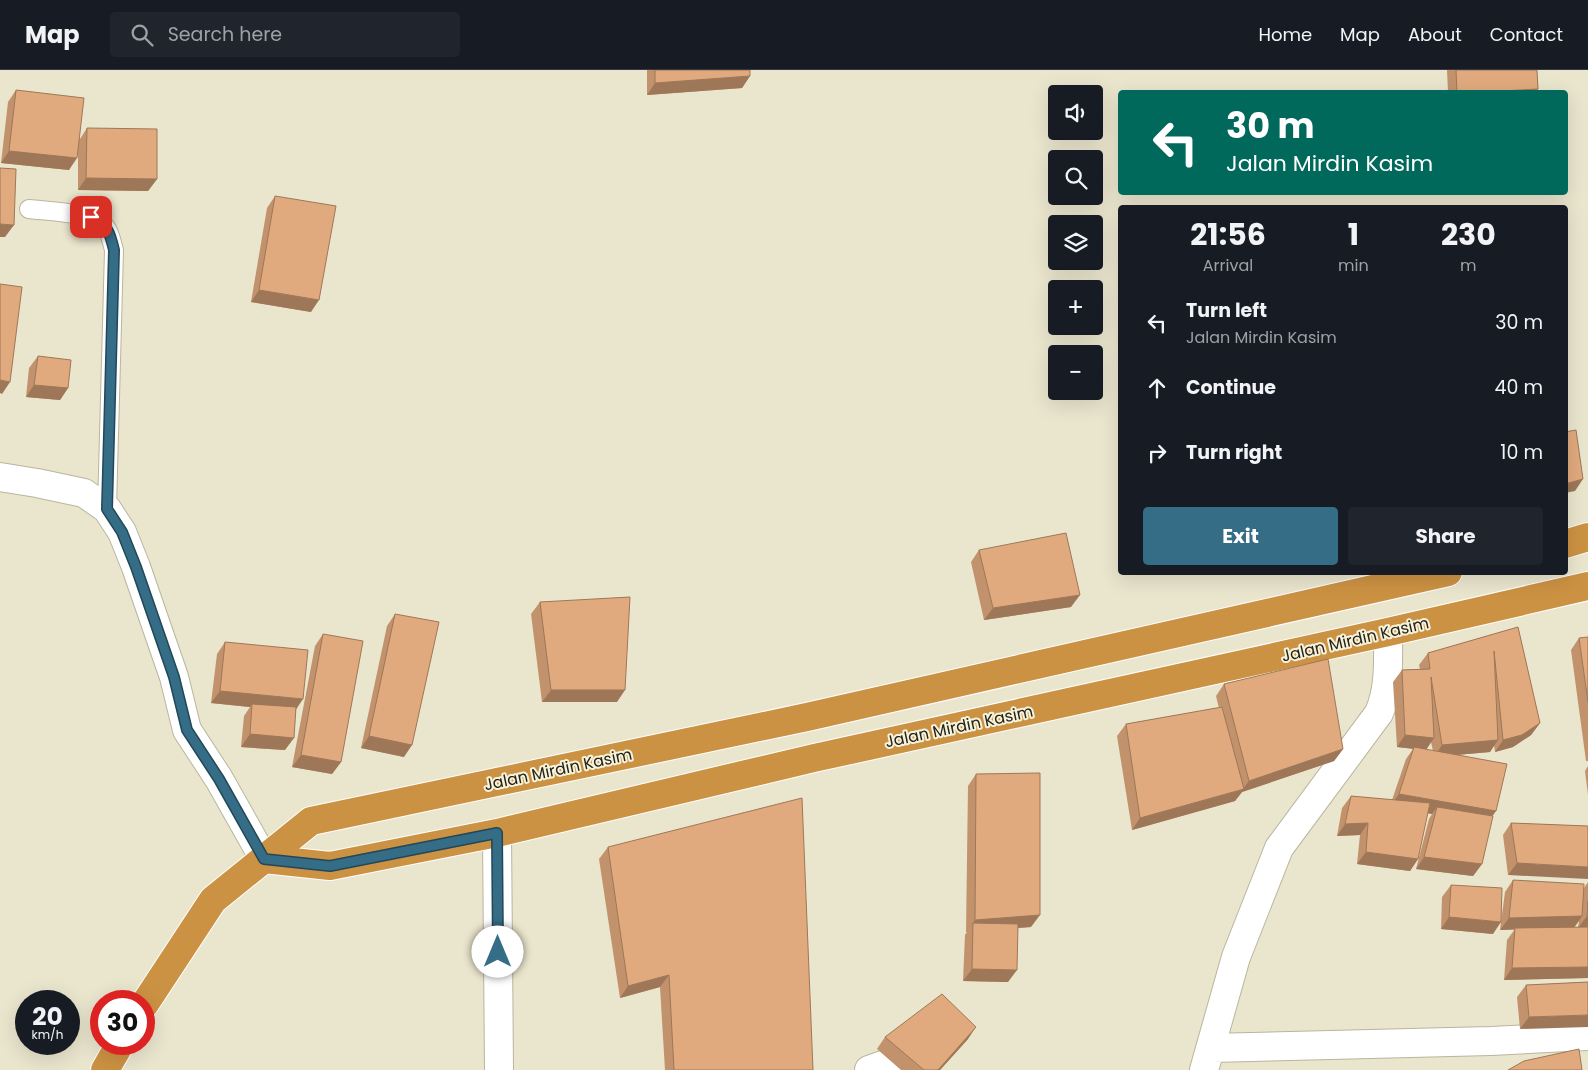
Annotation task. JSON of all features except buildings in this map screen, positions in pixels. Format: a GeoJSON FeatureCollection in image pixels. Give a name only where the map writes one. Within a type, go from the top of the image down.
{"type":"FeatureCollection","features":[{"type":"Feature","properties":{"kind":"highway"},"geometry":{"type":"LineString","coordinates":[[1568,543],[1588,537]]}},
{"type":"Feature","properties":{"kind":"highway","name":"Jalan Mirdin Kasim"},"geometry":{"type":"LineString","coordinates":[[264,859],[310,821],[807,717],[1435,575]]}},
{"type":"Feature","properties":{"kind":"highway","name":"Jalan Mirdin Kasim"},"geometry":{"type":"LineString","coordinates":[[264,859],[330,866],[497,833],[814,758],[1388,632],[1588,586]]}},
{"type":"Feature","properties":{"kind":"highway"},"geometry":{"type":"LineString","coordinates":[[807,717],[814,758]]}},
{"type":"Feature","properties":{"kind":"highway"},"geometry":{"type":"LineString","coordinates":[[154,990],[213,900],[264,859]]}},
{"type":"Feature","properties":{"kind":"highway"},"geometry":{"type":"LineString","coordinates":[[105,1070],[114,1055]]}},
{"type":"Feature","properties":{"kind":"street"},"geometry":{"type":"LineString","coordinates":[[0,477],[84,493],[107,509],[122,532],[136,567],[174,677],[187,730],[219,779],[264,859]]}},
{"type":"Feature","properties":{"kind":"street"},"geometry":{"type":"LineString","coordinates":[[1388,632],[1388,676],[1385,699],[1379,714],[1279,848],[1236,957],[1208,1059],[1588,1036]]}},
{"type":"Feature","properties":{"kind":"street"},"geometry":{"type":"LineString","coordinates":[[497,833],[499,1070]]}},
{"type":"Feature","properties":{"kind":"lane"},"geometry":{"type":"LineString","coordinates":[[29,209],[91,217],[101,222],[110,233],[114,250],[107,509]]}},
{"type":"Feature","properties":{"kind":"route"},"geometry":{"type":"LineString","coordinates":[[91,217],[101,222],[110,233],[114,250],[107,509],[122,532],[136,567],[174,677],[187,730],[219,779],[264,859],[330,866],[497,833],[498,952]]}}]}
